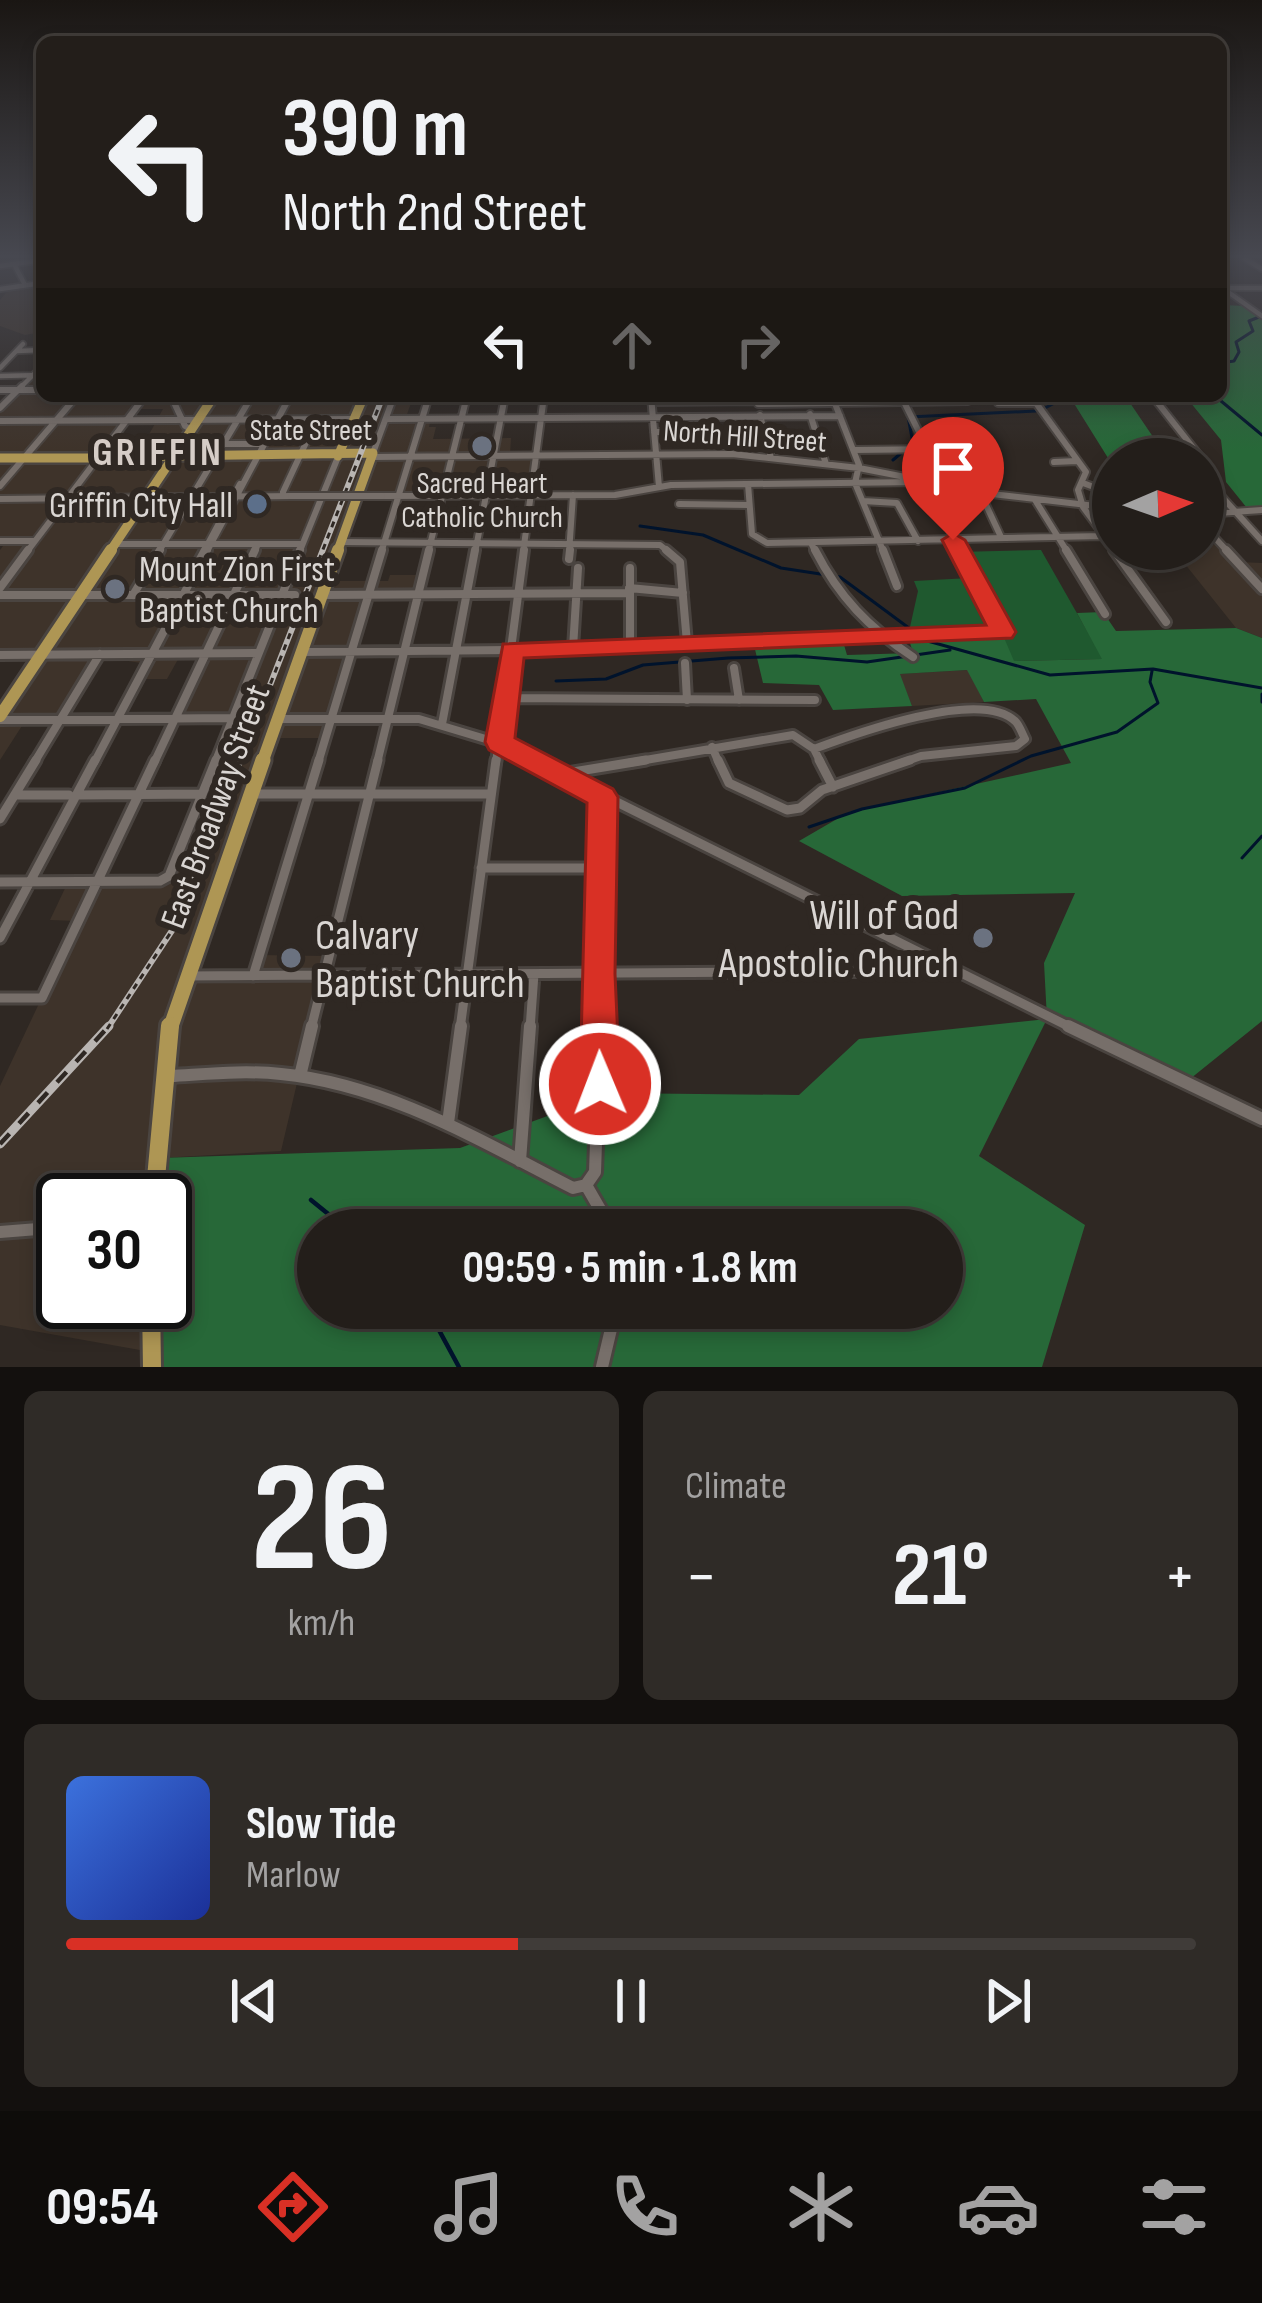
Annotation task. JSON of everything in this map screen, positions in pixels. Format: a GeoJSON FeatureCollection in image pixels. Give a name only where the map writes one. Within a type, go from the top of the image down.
{"type":"FeatureCollection","features":[{"type":"Feature","properties":{"kind":"main road"},"geometry":{"type":"LineString","coordinates":[[2,721],[210,402]]}},
{"type":"Feature","properties":{"kind":"main road"},"geometry":{"type":"LineString","coordinates":[[339,455],[360,402]]}},
{"type":"Feature","properties":{"kind":"main road"},"geometry":{"type":"LineString","coordinates":[[0,458],[372,455]]}},
{"type":"Feature","properties":{"kind":"main road","name":"East Broadway Street"},"geometry":{"type":"LineString","coordinates":[[156,1173],[162,1076],[173,1009],[372,455]]}},
{"type":"Feature","properties":{"kind":"main road"},"geometry":{"type":"LineString","coordinates":[[151,1329],[152,1367]]}},
{"type":"Feature","properties":{"kind":"street"},"geometry":{"type":"LineString","coordinates":[[0,372],[23,344]]}},
{"type":"Feature","properties":{"kind":"street"},"geometry":{"type":"LineString","coordinates":[[16,351],[36,350]]}},
{"type":"Feature","properties":{"kind":"street"},"geometry":{"type":"LineString","coordinates":[[0,372],[36,372]]}},
{"type":"Feature","properties":{"kind":"street"},"geometry":{"type":"LineString","coordinates":[[3,403],[36,375]]}},
{"type":"Feature","properties":{"kind":"street"},"geometry":{"type":"LineString","coordinates":[[0,390],[36,389]]}},
{"type":"Feature","properties":{"kind":"street"},"geometry":{"type":"LineString","coordinates":[[0,486],[72,402]]}},
{"type":"Feature","properties":{"kind":"street"},"geometry":{"type":"LineString","coordinates":[[0,591],[140,402]]}},
{"type":"Feature","properties":{"kind":"street"},"geometry":{"type":"LineString","coordinates":[[174,402],[192,430]]}},
{"type":"Feature","properties":{"kind":"street"},"geometry":{"type":"LineString","coordinates":[[133,597],[248,402]]}},
{"type":"Feature","properties":{"kind":"street"},"geometry":{"type":"LineString","coordinates":[[2,930],[287,402]]}},
{"type":"Feature","properties":{"kind":"street"},"geometry":{"type":"LineString","coordinates":[[372,455],[392,402]]}},
{"type":"Feature","properties":{"kind":"street"},"geometry":{"type":"LineString","coordinates":[[253,976],[427,402]]}},
{"type":"Feature","properties":{"kind":"street"},"geometry":{"type":"LineString","coordinates":[[300,1076],[466,402]]}},
{"type":"Feature","properties":{"kind":"street"},"geometry":{"type":"LineString","coordinates":[[442,724],[504,402]]}},
{"type":"Feature","properties":{"kind":"street"},"geometry":{"type":"LineString","coordinates":[[448,1123],[543,402]]}},
{"type":"Feature","properties":{"kind":"street"},"geometry":{"type":"LineString","coordinates":[[651,402],[659,487]]}},
{"type":"Feature","properties":{"kind":"street"},"geometry":{"type":"LineString","coordinates":[[757,402],[771,458]]}},
{"type":"Feature","properties":{"kind":"street"},"geometry":{"type":"LineString","coordinates":[[790,402],[813,402]]}},
{"type":"Feature","properties":{"kind":"street"},"geometry":{"type":"LineString","coordinates":[[834,402],[859,468],[855,483],[897,586]]}},
{"type":"Feature","properties":{"kind":"street"},"geometry":{"type":"LineString","coordinates":[[904,402],[927,448]]}},
{"type":"Feature","properties":{"kind":"street"},"geometry":{"type":"LineString","coordinates":[[1157,402],[1186,438]]}},
{"type":"Feature","properties":{"kind":"street"},"geometry":{"type":"LineString","coordinates":[[806,403],[826,464]]}},
{"type":"Feature","properties":{"kind":"street"},"geometry":{"type":"LineString","coordinates":[[998,403],[1036,404],[1088,476],[1078,490],[1092,519]]}},
{"type":"Feature","properties":{"kind":"street"},"geometry":{"type":"LineString","coordinates":[[386,419],[840,416]]}},
{"type":"Feature","properties":{"kind":"street"},"geometry":{"type":"LineString","coordinates":[[287,494],[318,419]]}},
{"type":"Feature","properties":{"kind":"street"},"geometry":{"type":"LineString","coordinates":[[0,421],[350,419]]}},
{"type":"Feature","properties":{"kind":"street"},"geometry":{"type":"LineString","coordinates":[[654,432],[764,432]]}},
{"type":"Feature","properties":{"kind":"street"},"geometry":{"type":"LineString","coordinates":[[183,444],[224,443],[259,453]]}},
{"type":"Feature","properties":{"kind":"street"},"geometry":{"type":"LineString","coordinates":[[854,450],[927,448],[944,452],[963,488]]}},
{"type":"Feature","properties":{"kind":"street"},"geometry":{"type":"LineString","coordinates":[[0,882],[165,879],[339,455]]}},
{"type":"Feature","properties":{"kind":"street","name":"North Hill Street"},"geometry":{"type":"LineString","coordinates":[[372,455],[771,458],[1092,505]]}},
{"type":"Feature","properties":{"kind":"street"},"geometry":{"type":"LineString","coordinates":[[799,461],[802,484]]}},
{"type":"Feature","properties":{"kind":"street"},"geometry":{"type":"LineString","coordinates":[[1054,461],[1078,461]]}},
{"type":"Feature","properties":{"kind":"street"},"geometry":{"type":"LineString","coordinates":[[1083,483],[1092,487]]}},
{"type":"Feature","properties":{"kind":"street"},"geometry":{"type":"LineString","coordinates":[[748,484],[752,534],[758,541],[1092,536]]}},
{"type":"Feature","properties":{"kind":"street"},"geometry":{"type":"LineString","coordinates":[[0,499],[531,496],[748,484],[926,485],[1003,632],[512,650],[302,652]]}},
{"type":"Feature","properties":{"kind":"street"},"geometry":{"type":"LineString","coordinates":[[980,492],[1001,537]]}},
{"type":"Feature","properties":{"kind":"street"},"geometry":{"type":"LineString","coordinates":[[569,559],[573,495]]}},
{"type":"Feature","properties":{"kind":"street"},"geometry":{"type":"LineString","coordinates":[[1034,499],[1105,614]]}},
{"type":"Feature","properties":{"kind":"street"},"geometry":{"type":"LineString","coordinates":[[1224,500],[1262,541]]}},
{"type":"Feature","properties":{"kind":"street"},"geometry":{"type":"LineString","coordinates":[[863,501],[897,503],[918,541]]}},
{"type":"Feature","properties":{"kind":"street"},"geometry":{"type":"LineString","coordinates":[[679,505],[749,506]]}},
{"type":"Feature","properties":{"kind":"street"},"geometry":{"type":"LineString","coordinates":[[1224,513],[1262,510]]}},
{"type":"Feature","properties":{"kind":"street"},"geometry":{"type":"LineString","coordinates":[[0,541],[35,541]]}},
{"type":"Feature","properties":{"kind":"street"},"geometry":{"type":"LineString","coordinates":[[341,542],[640,542],[669,548],[680,562],[687,643]]}},
{"type":"Feature","properties":{"kind":"street"},"geometry":{"type":"LineString","coordinates":[[811,543],[835,589],[883,637],[913,657]]}},
{"type":"Feature","properties":{"kind":"street"},"geometry":{"type":"LineString","coordinates":[[117,544],[302,544]]}},
{"type":"Feature","properties":{"kind":"street"},"geometry":{"type":"LineString","coordinates":[[0,998],[42,998],[258,544]]}},
{"type":"Feature","properties":{"kind":"street"},"geometry":{"type":"LineString","coordinates":[[1224,548],[1262,589]]}},
{"type":"Feature","properties":{"kind":"street"},"geometry":{"type":"LineString","coordinates":[[573,648],[578,568]]}},
{"type":"Feature","properties":{"kind":"street"},"geometry":{"type":"LineString","coordinates":[[630,568],[630,646]]}},
{"type":"Feature","properties":{"kind":"street"},"geometry":{"type":"LineString","coordinates":[[1128,570],[1166,622]]}},
{"type":"Feature","properties":{"kind":"street"},"geometry":{"type":"LineString","coordinates":[[0,591],[81,597],[295,596]]}},
{"type":"Feature","properties":{"kind":"street"},"geometry":{"type":"LineString","coordinates":[[322,595],[682,593]]}},
{"type":"Feature","properties":{"kind":"street"},"geometry":{"type":"LineString","coordinates":[[0,655],[257,653]]}},
{"type":"Feature","properties":{"kind":"street"},"geometry":{"type":"LineString","coordinates":[[0,819],[100,654]]}},
{"type":"Feature","properties":{"kind":"street"},"geometry":{"type":"LineString","coordinates":[[685,663],[687,700]]}},
{"type":"Feature","properties":{"kind":"street"},"geometry":{"type":"LineString","coordinates":[[734,668],[739,700]]}},
{"type":"Feature","properties":{"kind":"street"},"geometry":{"type":"LineString","coordinates":[[506,698],[815,700]]}},
{"type":"Feature","properties":{"kind":"street"},"geometry":{"type":"LineString","coordinates":[[712,747],[729,783],[780,808],[800,808],[833,787],[921,756],[1016,746],[1025,739],[1016,718],[1001,712],[943,714],[888,721],[814,749]]}},
{"type":"Feature","properties":{"kind":"street"},"geometry":{"type":"LineString","coordinates":[[278,719],[389,717],[442,724],[500,742],[935,963],[1262,1119]]}},
{"type":"Feature","properties":{"kind":"street"},"geometry":{"type":"LineString","coordinates":[[2,721],[232,718]]}},
{"type":"Feature","properties":{"kind":"street"},"geometry":{"type":"LineString","coordinates":[[566,775],[782,735],[801,737],[814,749],[833,787]]}},
{"type":"Feature","properties":{"kind":"street"},"geometry":{"type":"LineString","coordinates":[[14,796],[202,794]]}},
{"type":"Feature","properties":{"kind":"street"},"geometry":{"type":"LineString","coordinates":[[250,794],[490,794]]}},
{"type":"Feature","properties":{"kind":"street"},"geometry":{"type":"LineString","coordinates":[[162,1076],[300,1076],[448,1123],[573,1188],[586,1185],[595,1172],[597,1146],[602,797]]}},
{"type":"Feature","properties":{"kind":"street"},"geometry":{"type":"LineString","coordinates":[[481,868],[601,868]]}},
{"type":"Feature","properties":{"kind":"street"},"geometry":{"type":"LineString","coordinates":[[185,976],[926,971],[935,963]]}},
{"type":"Feature","properties":{"kind":"street"},"geometry":{"type":"LineString","coordinates":[[520,1162],[534,974]]}},
{"type":"Feature","properties":{"kind":"street"},"geometry":{"type":"LineString","coordinates":[[586,1185],[600,1209]]}},
{"type":"Feature","properties":{"kind":"street"},"geometry":{"type":"LineString","coordinates":[[0,1232],[36,1229]]}},
{"type":"Feature","properties":{"kind":"street"},"geometry":{"type":"LineString","coordinates":[[602,1367],[611,1329]]}},
{"type":"Feature","properties":{"kind":"shaded area"},"geometry":{"type":"Polygon","coordinates":[[[0,322],[36,322],[36,333],[25,335],[0,326],[0,322]]]}},
{"type":"Feature","properties":{"kind":"shaded area"},"geometry":{"type":"Polygon","coordinates":[[[36,372],[36,402],[427,402],[411,403],[406,417],[431,418],[429,427],[436,427],[433,439],[511,438],[510,455],[536,455],[531,496],[505,496],[507,480],[488,479],[422,481],[417,497],[357,497],[327,581],[388,581],[390,575],[421,575],[416,595],[366,596],[323,738],[270,738],[184,974],[252,974],[259,955],[327,956],[281,1151],[161,1158],[160,1173],[36,1173],[36,1329],[152,1329],[151,1352],[0,1325],[0,1086],[78,921],[50,920],[68,882],[174,881],[234,721],[172,721],[205,655],[181,654],[167,679],[140,679],[147,664],[97,656],[59,717],[27,718],[0,760],[0,724],[45,657],[0,656],[0,550],[6,542],[0,541],[0,406],[36,372]],[[134,409],[97,456],[176,455],[184,440],[146,440],[163,409],[134,409]]]}},
{"type":"Feature","properties":{"kind":"shaded area"},"geometry":{"type":"Polygon","coordinates":[[[1224,546],[1239,562],[1262,563],[1262,638],[1236,628],[1190,570],[1224,570],[1224,546]]]}},
{"type":"Feature","properties":{"kind":"shaded area"},"geometry":{"type":"Polygon","coordinates":[[[968,670],[984,702],[912,706],[899,674],[968,670]]]}},
{"type":"Feature","properties":{"kind":"green space"},"geometry":{"type":"Polygon","coordinates":[[[1227,322],[1262,322],[1262,512],[1251,513],[1226,482],[1224,438],[1190,402],[1227,402],[1227,322]]]}},
{"type":"Feature","properties":{"kind":"green space"},"geometry":{"type":"Polygon","coordinates":[[[1073,402],[1129,402],[1154,438],[1096,438],[1073,402]]]}},
{"type":"Feature","properties":{"kind":"green space"},"geometry":{"type":"Polygon","coordinates":[[[1041,550],[1103,659],[1013,661],[908,636],[918,591],[914,581],[970,578],[957,552],[1041,550]]]}},
{"type":"Feature","properties":{"kind":"green space"},"geometry":{"type":"Polygon","coordinates":[[[1103,612],[1116,631],[1236,628],[1262,638],[1262,1021],[1185,1083],[1047,1019],[1044,963],[1075,893],[902,896],[799,841],[849,812],[1071,763],[1036,699],[984,702],[967,670],[900,674],[912,706],[833,710],[819,685],[763,683],[753,641],[842,638],[847,655],[913,653],[908,636],[1002,633],[1014,661],[1102,659],[1077,613],[1103,612]]]}},
{"type":"Feature","properties":{"kind":"green space"},"geometry":{"type":"Polygon","coordinates":[[[1047,1019],[979,1156],[1085,1225],[1042,1367],[160,1367],[156,1329],[192,1329],[192,1173],[161,1173],[160,1158],[460,1148],[610,1093],[799,1095],[859,1039],[1047,1019]]]}},
{"type":"Feature","properties":{"kind":"waterway"},"geometry":{"type":"LineString","coordinates":[[1227,362],[1234,361],[1239,352],[1236,342],[1253,331],[1249,322]]}},
{"type":"Feature","properties":{"kind":"waterway"},"geometry":{"type":"LineString","coordinates":[[1045,408],[1056,402]]}},
{"type":"Feature","properties":{"kind":"waterway"},"geometry":{"type":"LineString","coordinates":[[1222,402],[1262,435]]}},
{"type":"Feature","properties":{"kind":"waterway"},"geometry":{"type":"LineString","coordinates":[[893,460],[913,443],[908,417],[1036,411]]}},
{"type":"Feature","properties":{"kind":"waterway"},"geometry":{"type":"LineString","coordinates":[[640,526],[703,535],[781,568],[840,577],[917,634]]}},
{"type":"Feature","properties":{"kind":"waterway"},"geometry":{"type":"LineString","coordinates":[[924,640],[1050,675],[1153,669],[1262,688]]}},
{"type":"Feature","properties":{"kind":"waterway"},"geometry":{"type":"LineString","coordinates":[[556,681],[606,679],[643,665],[728,658],[796,656],[867,662],[950,650]]}},
{"type":"Feature","properties":{"kind":"waterway"},"geometry":{"type":"LineString","coordinates":[[809,827],[862,809],[965,788],[1031,756],[1117,732],[1158,703],[1150,682],[1152,671]]}},
{"type":"Feature","properties":{"kind":"waterway"},"geometry":{"type":"LineString","coordinates":[[1262,694],[1262,702]]}},
{"type":"Feature","properties":{"kind":"waterway"},"geometry":{"type":"LineString","coordinates":[[1242,858],[1262,836]]}},
{"type":"Feature","properties":{"kind":"waterway"},"geometry":{"type":"LineString","coordinates":[[311,1200],[322,1209]]}},
{"type":"Feature","properties":{"kind":"waterway"},"geometry":{"type":"LineString","coordinates":[[438,1329],[459,1367]]}},
{"type":"Feature","properties":{"kind":"railway"},"geometry":{"type":"LineString","coordinates":[[109,1026],[177,923],[381,402]]}},
{"type":"Feature","properties":{"kind":"railway"},"geometry":{"type":"LineString","coordinates":[[0,1144],[109,1026]]}},
{"type":"Feature","properties":{"kind":"place","name":"Sacred Heart Catholic Church"},"geometry":{"type":"Point","coordinates":[482,446]}},
{"type":"Feature","properties":{"kind":"place","name":"Griffin City Hall"},"geometry":{"type":"Point","coordinates":[257,504]}},
{"type":"Feature","properties":{"kind":"place","name":"Mount Zion First Baptist Church"},"geometry":{"type":"Point","coordinates":[115,589]}},
{"type":"Feature","properties":{"kind":"place","name":"Will of God Apostolic Church"},"geometry":{"type":"Point","coordinates":[983,938]}},
{"type":"Feature","properties":{"kind":"place","name":"Calvary Baptist Church"},"geometry":{"type":"Point","coordinates":[291,958]}},
{"type":"Feature","properties":{"kind":"district","name":"GRIFFIN"},"geometry":{"type":"Point","coordinates":[158,451]}},
{"type":"Feature","properties":{"kind":"route"},"geometry":{"type":"LineString","coordinates":[[600,1084],[597,974],[602,797],[500,742],[512,650],[1000,634],[953,540]]}}]}
